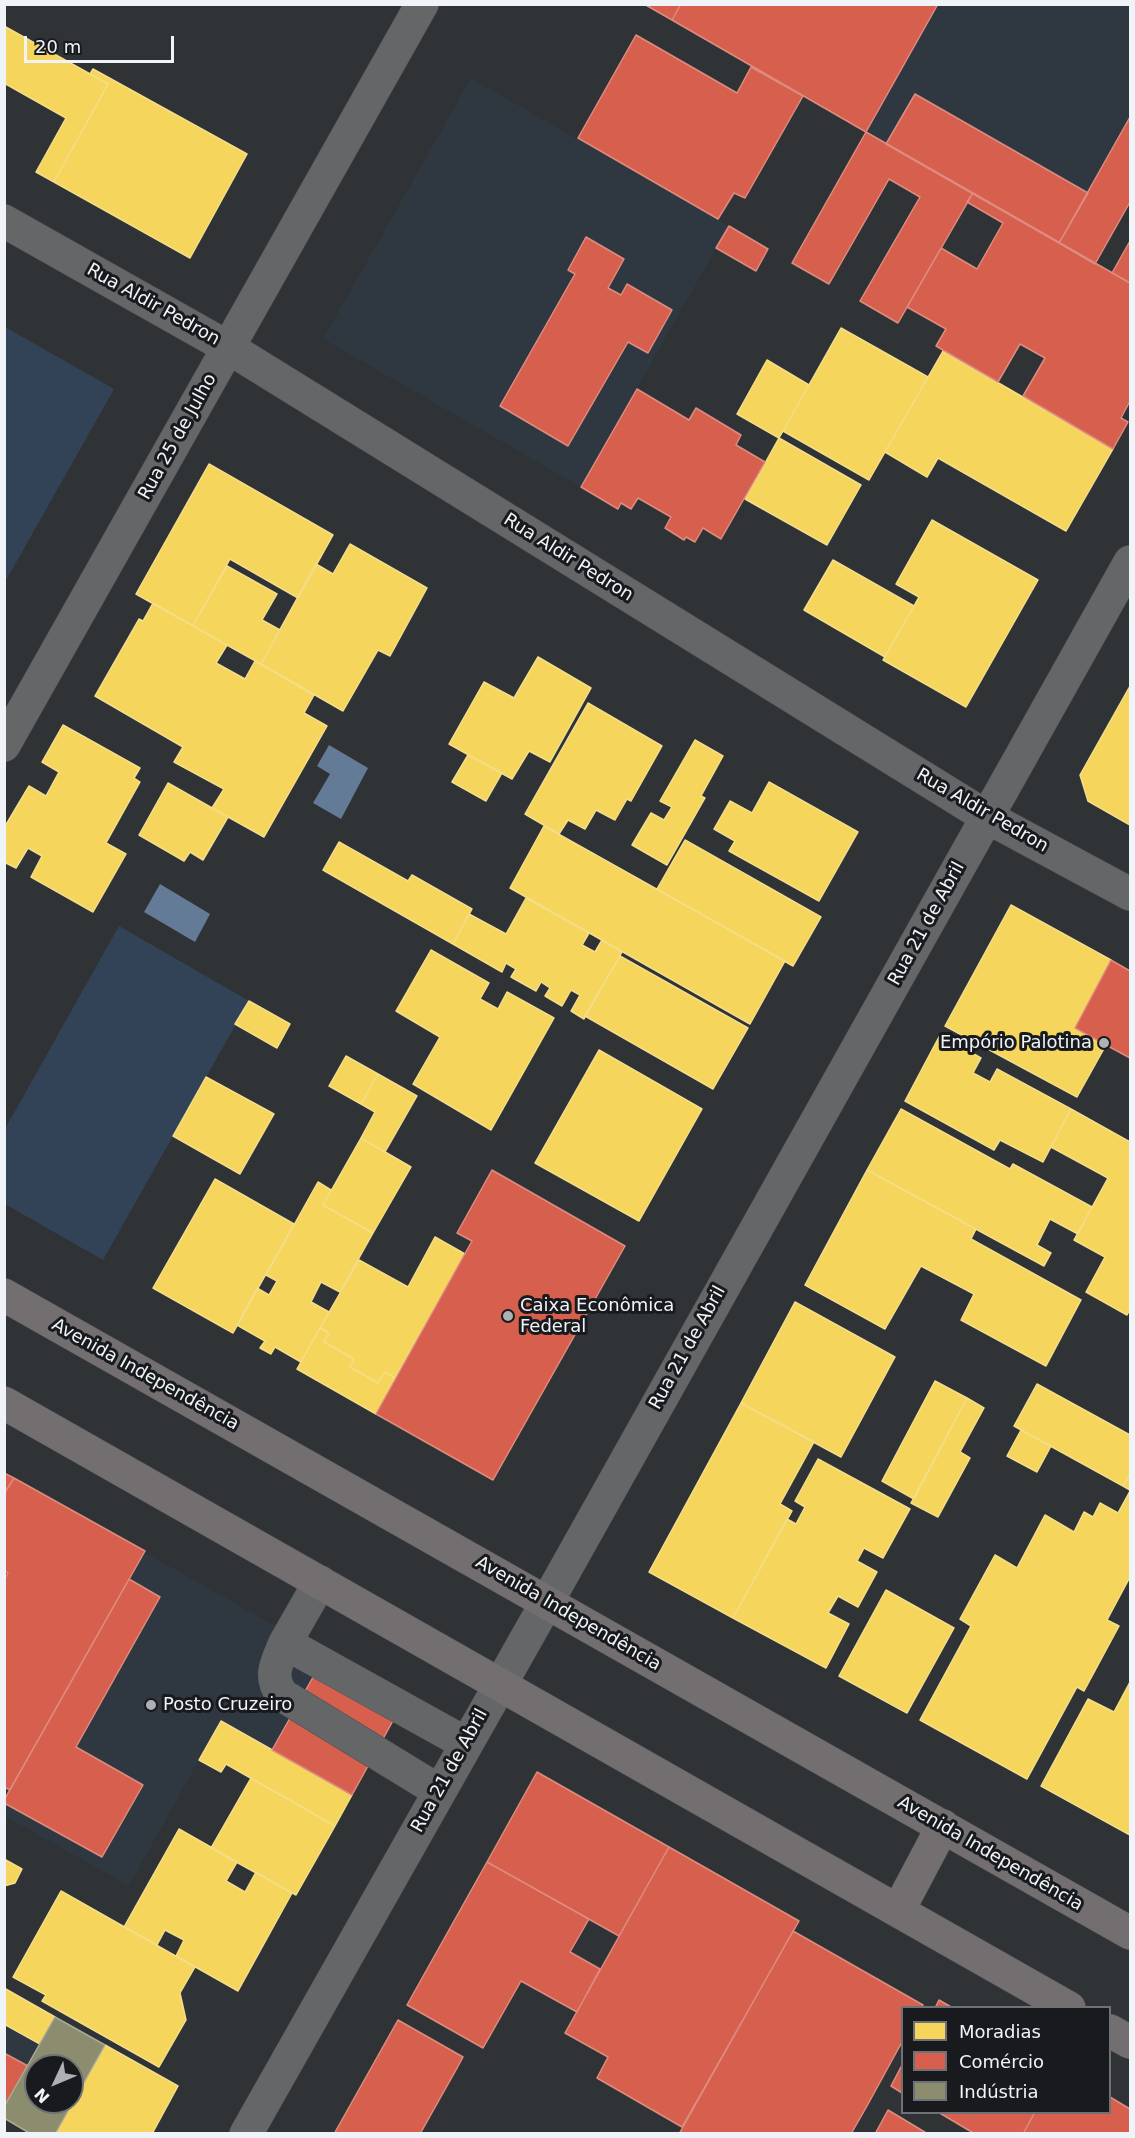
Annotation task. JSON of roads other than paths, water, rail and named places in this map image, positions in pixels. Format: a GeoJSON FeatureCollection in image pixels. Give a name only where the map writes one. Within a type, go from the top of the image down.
{"type":"FeatureCollection","features":[{"type":"Feature","properties":{"kind":"main road","name":"Avenida Independência"},"geometry":{"type":"LineString","coordinates":[[4,1295],[1131,1933]]}},
{"type":"Feature","properties":{"kind":"main road"},"geometry":{"type":"LineString","coordinates":[[4,1402],[1067,2006]]}},
{"type":"Feature","properties":{"kind":"main road"},"geometry":{"type":"LineString","coordinates":[[898,1911],[943,1826]]}},
{"type":"Feature","properties":{"kind":"main road"},"geometry":{"type":"LineString","coordinates":[[1111,2032],[1131,2042]]}},
{"type":"Feature","properties":{"kind":"street","name":"Rua 25 de Julho"},"geometry":{"type":"LineString","coordinates":[[4,745],[422,4]]}},
{"type":"Feature","properties":{"kind":"street","name":"Rua Aldir Pedron"},"geometry":{"type":"LineString","coordinates":[[4,221],[229,348],[987,817],[1131,894]]}},
{"type":"Feature","properties":{"kind":"street","name":"Rua 21 de Abril"},"geometry":{"type":"LineString","coordinates":[[246,2133],[1131,562]]}},
{"type":"Feature","properties":{"kind":"street"},"geometry":{"type":"LineString","coordinates":[[320,1582],[285,1642],[274,1672],[275,1685],[282,1695],[439,1791]]}},
{"type":"Feature","properties":{"kind":"street"},"geometry":{"type":"LineString","coordinates":[[285,1642],[465,1743]]}},
{"type":"Feature","properties":{"kind":"place","name":"Empório Palotina"},"geometry":{"type":"Point","coordinates":[1104,1043]}},
{"type":"Feature","properties":{"kind":"place","name":"Caixa Econômica Federal"},"geometry":{"type":"Point","coordinates":[508,1316]}},
{"type":"Feature","properties":{"kind":"place","name":"Posto Cruzeiro"},"geometry":{"type":"Point","coordinates":[151,1705]}}]}
